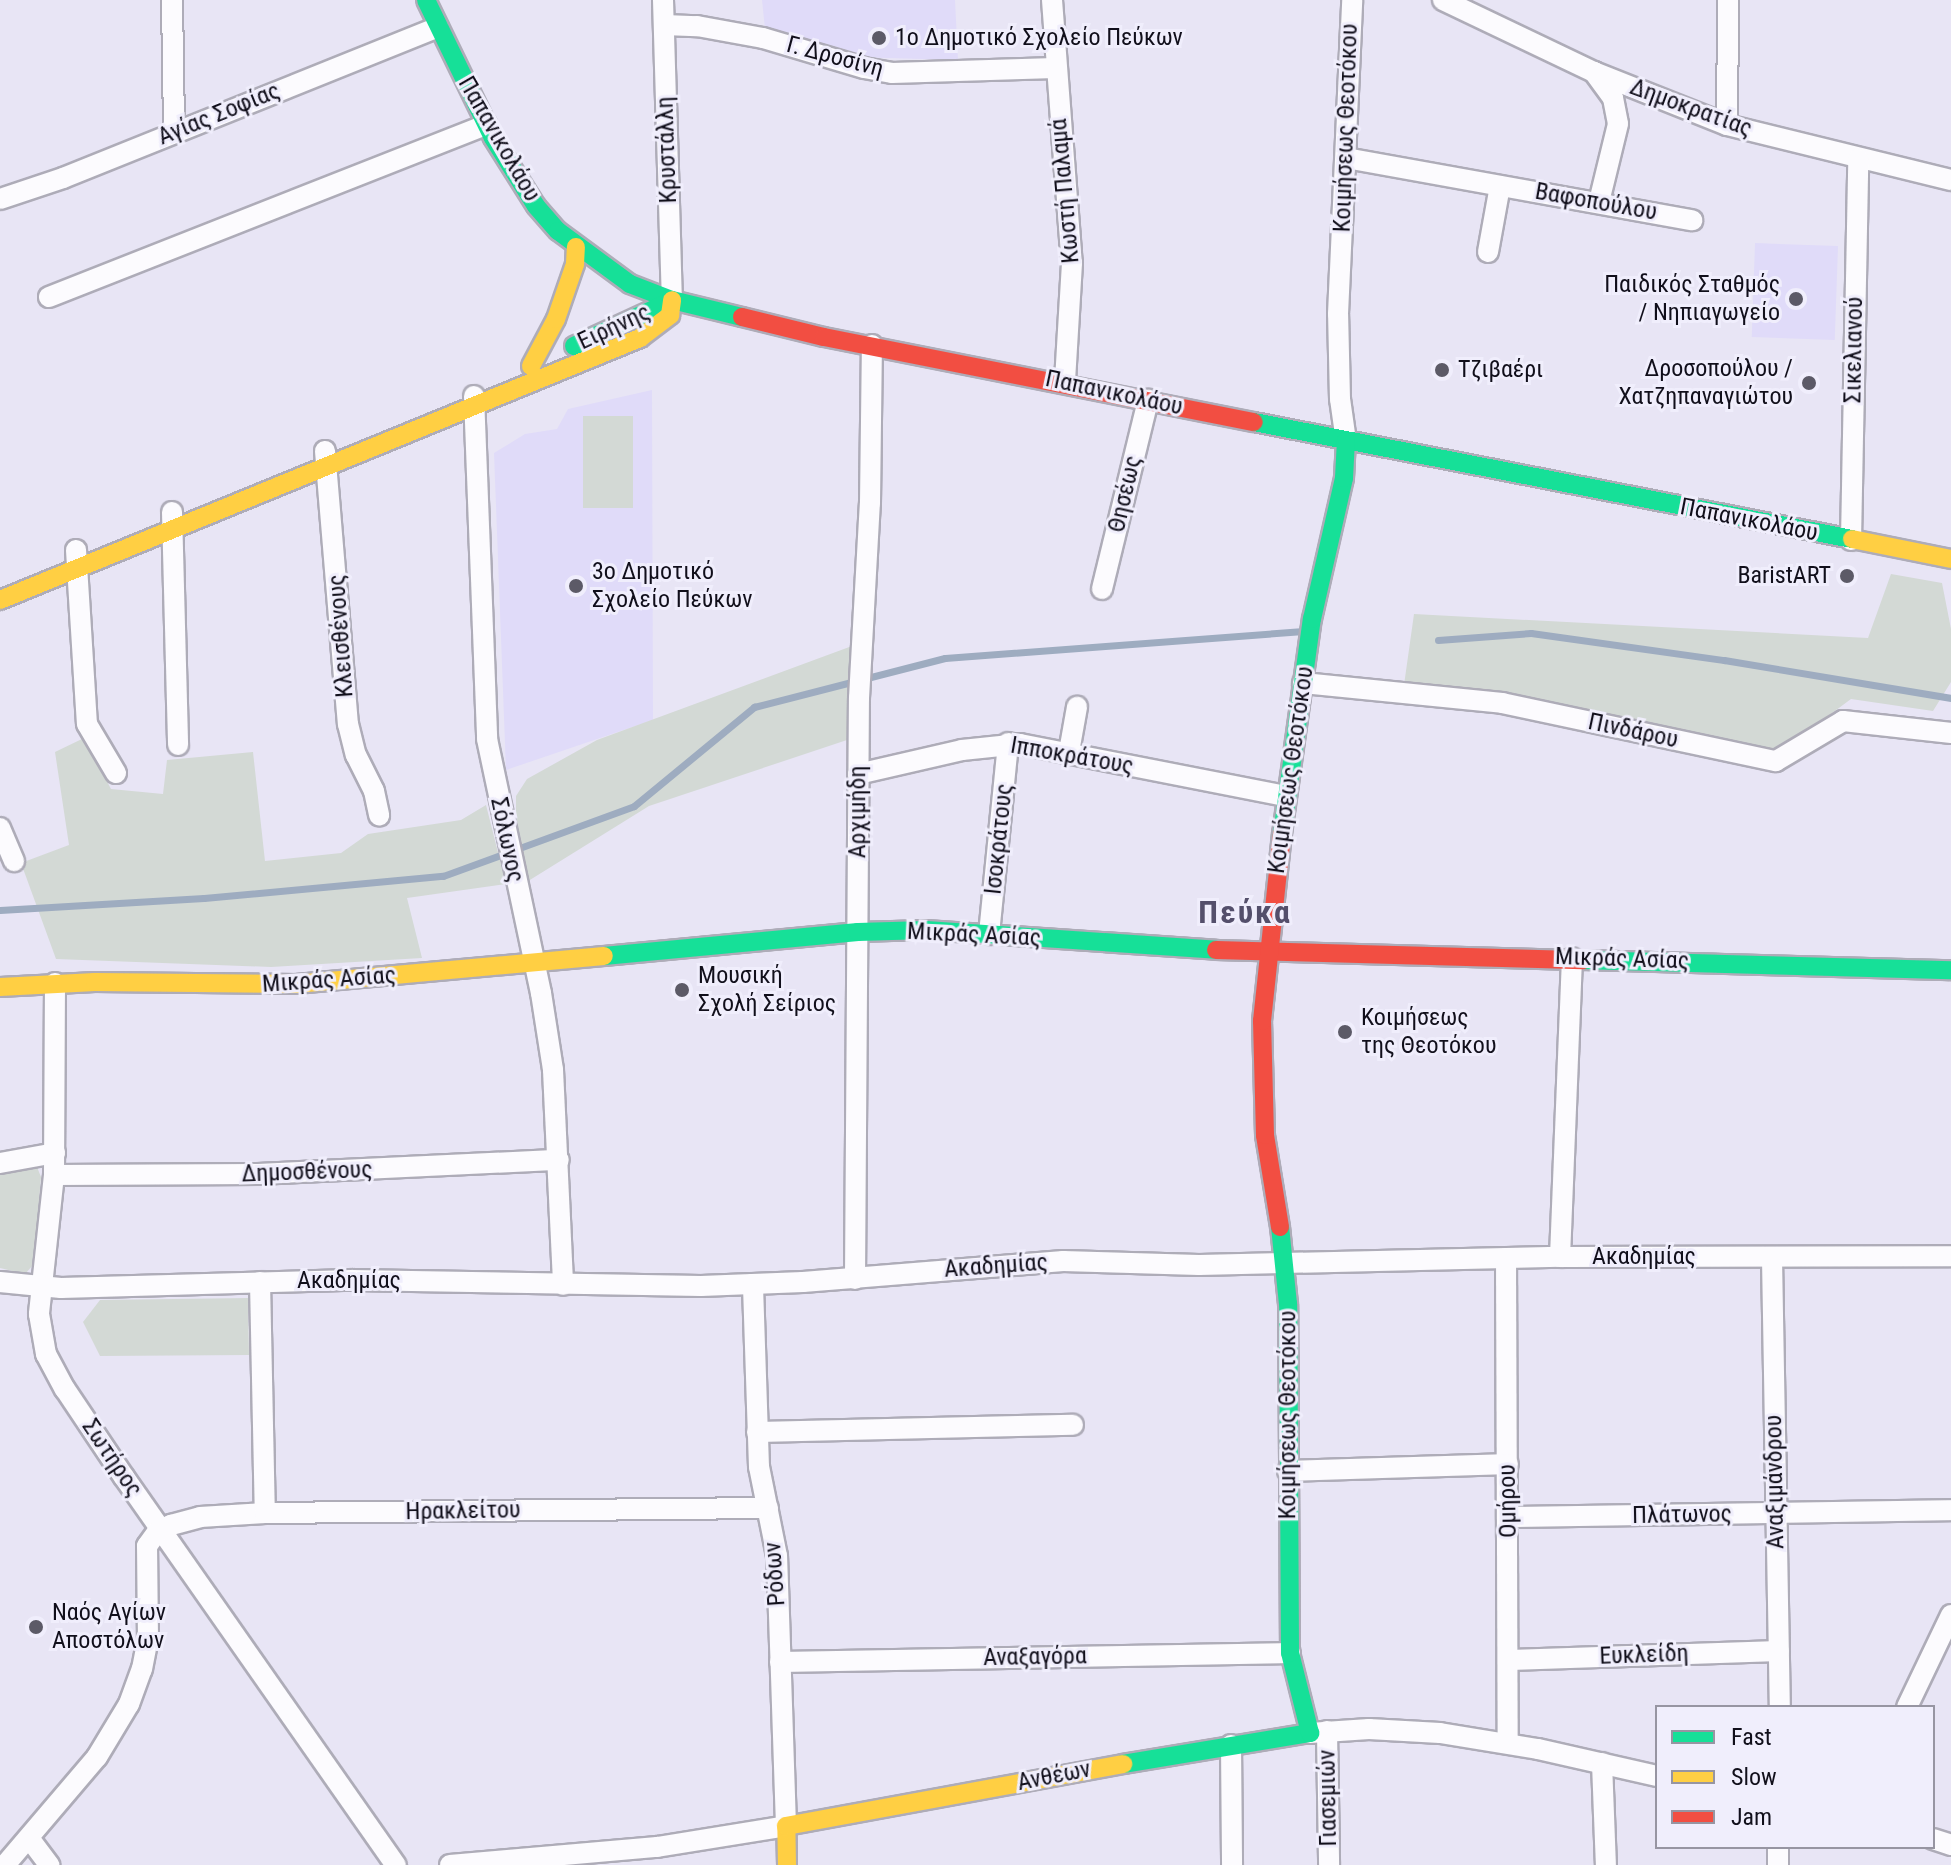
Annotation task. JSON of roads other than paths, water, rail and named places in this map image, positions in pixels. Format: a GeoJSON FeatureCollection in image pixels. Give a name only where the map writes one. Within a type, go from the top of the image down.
{"type":"FeatureCollection","features":[{"type":"Feature","properties":{"kind":"street"},"geometry":{"type":"LineString","coordinates":[[172,0],[174,131]]}},
{"type":"Feature","properties":{"kind":"street","name":"Παπανικολάου"},"geometry":{"type":"LineString","coordinates":[[426,0],[486,125],[536,206],[576,247],[630,284],[672,300],[872,345],[1346,441],[1951,559]]}},
{"type":"Feature","properties":{"kind":"street","name":"Κρυστάλλη"},"geometry":{"type":"LineString","coordinates":[[663,0],[672,300]]}},
{"type":"Feature","properties":{"kind":"street","name":"Κωστή Παλαμά"},"geometry":{"type":"LineString","coordinates":[[1052,0],[1072,263],[1065,382]]}},
{"type":"Feature","properties":{"kind":"street","name":"Κοιμήσεως Θεοτόκου"},"geometry":{"type":"LineString","coordinates":[[1318,1732],[1290,1653],[1285,1261],[1265,1135],[1262,1021],[1286,796],[1317,590],[1344,478],[1346,441],[1338,365],[1352,0]]}},
{"type":"Feature","properties":{"kind":"street","name":"Δημοκρατίας"},"geometry":{"type":"LineString","coordinates":[[1443,0],[1594,72],[1727,125],[1951,180]]}},
{"type":"Feature","properties":{"kind":"street"},"geometry":{"type":"LineString","coordinates":[[1727,125],[1728,0]]}},
{"type":"Feature","properties":{"kind":"street","name":"Γ. Δροσίνη"},"geometry":{"type":"LineString","coordinates":[[664,25],[697,26],[763,38],[892,73],[1055,68]]}},
{"type":"Feature","properties":{"kind":"street","name":"Αγίας Σοφίας"},"geometry":{"type":"LineString","coordinates":[[0,199],[63,178],[438,27]]}},
{"type":"Feature","properties":{"kind":"street"},"geometry":{"type":"LineString","coordinates":[[1594,72],[1613,98],[1618,124],[1599,202]]}},
{"type":"Feature","properties":{"kind":"street"},"geometry":{"type":"LineString","coordinates":[[49,297],[486,125]]}},
{"type":"Feature","properties":{"kind":"street","name":"Βαφοπούλου"},"geometry":{"type":"LineString","coordinates":[[1346,158],[1692,220]]}},
{"type":"Feature","properties":{"kind":"street","name":"Σικελιανού"},"geometry":{"type":"LineString","coordinates":[[1851,540],[1858,159]]}},
{"type":"Feature","properties":{"kind":"street","name":"Βαφοπούλου"},"geometry":{"type":"LineString","coordinates":[[1488,252],[1500,186]]}},
{"type":"Feature","properties":{"kind":"street"},"geometry":{"type":"LineString","coordinates":[[531,366],[546,343],[556,319],[575,264],[576,247]]}},
{"type":"Feature","properties":{"kind":"street","name":"Ειρήνης"},"geometry":{"type":"LineString","coordinates":[[474,399],[531,366],[672,300]]}},
{"type":"Feature","properties":{"kind":"street","name":"Ειρήνης"},"geometry":{"type":"LineString","coordinates":[[0,581],[77,559],[474,399],[640,338],[670,315],[672,300]]}},
{"type":"Feature","properties":{"kind":"street","name":"Αρχιμήδη"},"geometry":{"type":"LineString","coordinates":[[855,1279],[859,698],[870,503],[872,345]]}},
{"type":"Feature","properties":{"kind":"street","name":"Σόλωνος"},"geometry":{"type":"LineString","coordinates":[[474,399],[485,711],[504,831],[535,963],[553,1070],[563,1285]]}},
{"type":"Feature","properties":{"kind":"street","name":"Θησέως"},"geometry":{"type":"LineString","coordinates":[[1102,589],[1148,400]]}},
{"type":"Feature","properties":{"kind":"street","name":"Κλεισθένους"},"geometry":{"type":"LineString","coordinates":[[326,459],[348,724],[356,755],[374,791],[379,815]]}},
{"type":"Feature","properties":{"kind":"street"},"geometry":{"type":"LineString","coordinates":[[172,521],[178,745]]}},
{"type":"Feature","properties":{"kind":"street"},"geometry":{"type":"LineString","coordinates":[[77,559],[87,724],[116,773]]}},
{"type":"Feature","properties":{"kind":"street","name":"Ειρήνης"},"geometry":{"type":"LineString","coordinates":[[0,600],[77,559]]}},
{"type":"Feature","properties":{"kind":"street","name":"Πινδάρου"},"geometry":{"type":"LineString","coordinates":[[1303,683],[1502,703],[1776,761],[1786,758],[1843,721],[1951,733]]}},
{"type":"Feature","properties":{"kind":"street"},"geometry":{"type":"LineString","coordinates":[[1069,752],[1077,707]]}},
{"type":"Feature","properties":{"kind":"street","name":"Ιπποκράτους"},"geometry":{"type":"LineString","coordinates":[[858,774],[941,754],[1008,743],[1069,752],[1286,796]]}},
{"type":"Feature","properties":{"kind":"street","name":"Ισοκράτους"},"geometry":{"type":"LineString","coordinates":[[989,934],[1008,743]]}},
{"type":"Feature","properties":{"kind":"street"},"geometry":{"type":"LineString","coordinates":[[0,828],[14,861]]}},
{"type":"Feature","properties":{"kind":"street","name":"Μικράς Ασίας"},"geometry":{"type":"LineString","coordinates":[[0,987],[55,983],[245,986],[535,963],[858,932],[926,930],[1095,944],[1267,952],[1951,970]]}},
{"type":"Feature","properties":{"kind":"street"},"geometry":{"type":"LineString","coordinates":[[1560,1257],[1572,958]]}},
{"type":"Feature","properties":{"kind":"street","name":"Σωτήρος"},"geometry":{"type":"LineString","coordinates":[[55,983],[55,1153],[40,1331],[53,1369],[161,1530],[396,1865]]}},
{"type":"Feature","properties":{"kind":"street"},"geometry":{"type":"LineString","coordinates":[[0,1163],[55,1153]]}},
{"type":"Feature","properties":{"kind":"street","name":"Δημοσθένους"},"geometry":{"type":"LineString","coordinates":[[54,1175],[286,1173],[559,1160]]}},
{"type":"Feature","properties":{"kind":"street","name":"Ακαδημίας"},"geometry":{"type":"LineString","coordinates":[[0,1282],[42,1287],[389,1280],[563,1285],[753,1284],[855,1279],[1063,1261],[1199,1265],[1560,1257],[1951,1256]]}},
{"type":"Feature","properties":{"kind":"street","name":"Ομήρου"},"geometry":{"type":"LineString","coordinates":[[1506,1258],[1508,1743]]}},
{"type":"Feature","properties":{"kind":"street","name":"Αναξιμάνδρου"},"geometry":{"type":"LineString","coordinates":[[1772,1258],[1780,1705]]}},
{"type":"Feature","properties":{"kind":"street"},"geometry":{"type":"LineString","coordinates":[[260,1282],[265,1513]]}},
{"type":"Feature","properties":{"kind":"street","name":"Ρόδων"},"geometry":{"type":"LineString","coordinates":[[753,1284],[757,1432],[777,1556],[787,1865]]}},
{"type":"Feature","properties":{"kind":"street"},"geometry":{"type":"LineString","coordinates":[[757,1432],[1073,1425]]}},
{"type":"Feature","properties":{"kind":"street"},"geometry":{"type":"LineString","coordinates":[[1288,1471],[1508,1464]]}},
{"type":"Feature","properties":{"kind":"street","name":"Ηρακλείτου"},"geometry":{"type":"LineString","coordinates":[[161,1530],[192,1518],[265,1513],[768,1508]]}},
{"type":"Feature","properties":{"kind":"street","name":"Πλάτωνος"},"geometry":{"type":"LineString","coordinates":[[1509,1517],[1951,1510]]}},
{"type":"Feature","properties":{"kind":"street"},"geometry":{"type":"LineString","coordinates":[[5,1865],[97,1757],[134,1694],[148,1639],[147,1546],[161,1530]]}},
{"type":"Feature","properties":{"kind":"street"},"geometry":{"type":"LineString","coordinates":[[1908,1705],[1951,1615]]}},
{"type":"Feature","properties":{"kind":"street","name":"Ευκλείδη"},"geometry":{"type":"LineString","coordinates":[[1510,1660],[1779,1651]]}},
{"type":"Feature","properties":{"kind":"street","name":"Αναξαγόρα"},"geometry":{"type":"LineString","coordinates":[[780,1662],[1290,1653]]}},
{"type":"Feature","properties":{"kind":"street","name":"Ανθέων"},"geometry":{"type":"LineString","coordinates":[[450,1865],[657,1847],[1318,1732],[1405,1731],[1508,1743],[1655,1776]]}},
{"type":"Feature","properties":{"kind":"street","name":"Γιασεμιών"},"geometry":{"type":"LineString","coordinates":[[1318,1732],[1329,1865]]}},
{"type":"Feature","properties":{"kind":"street"},"geometry":{"type":"LineString","coordinates":[[1231,1745],[1232,1865]]}},
{"type":"Feature","properties":{"kind":"street"},"geometry":{"type":"LineString","coordinates":[[1602,1763],[1606,1865]]}},
{"type":"Feature","properties":{"kind":"street"},"geometry":{"type":"LineString","coordinates":[[29,1838],[49,1865]]}},
{"type":"Feature","properties":{"kind":"waterway"},"geometry":{"type":"LineString","coordinates":[[0,910],[204,898],[443,876],[634,806],[754,707],[945,658],[1300,631]]}},
{"type":"Feature","properties":{"kind":"waterway"},"geometry":{"type":"LineString","coordinates":[[1438,640],[1531,633],[1724,660],[1951,698]]}},
{"type":"Feature","properties":{"kind":"place","name":"1ο Δημοτικό Σχολείο Πεύκων"},"geometry":{"type":"Point","coordinates":[879,38]}},
{"type":"Feature","properties":{"kind":"place","name":"Παιδικός Σταθμός / Νηπιαγωγείο"},"geometry":{"type":"Point","coordinates":[1796,299]}},
{"type":"Feature","properties":{"kind":"place","name":"Τζιβαέρι"},"geometry":{"type":"Point","coordinates":[1442,370]}},
{"type":"Feature","properties":{"kind":"place","name":"Δροσοπούλου / Χατζηπαναγιώτου"},"geometry":{"type":"Point","coordinates":[1809,383]}},
{"type":"Feature","properties":{"kind":"place","name":"BaristART"},"geometry":{"type":"Point","coordinates":[1847,576]}},
{"type":"Feature","properties":{"kind":"place","name":"3ο Δημοτικό Σχολείο Πεύκων"},"geometry":{"type":"Point","coordinates":[576,586]}},
{"type":"Feature","properties":{"kind":"place","name":"Μουσική Σχολή Σείριος"},"geometry":{"type":"Point","coordinates":[682,990]}},
{"type":"Feature","properties":{"kind":"place","name":"Κοιμήσεως της Θεοτόκου"},"geometry":{"type":"Point","coordinates":[1345,1032]}},
{"type":"Feature","properties":{"kind":"place","name":"Ναός Αγίων Αποστόλων"},"geometry":{"type":"Point","coordinates":[36,1627]}},
{"type":"Feature","properties":{"kind":"district","name":"Πεύκα"},"geometry":{"type":"Point","coordinates":[1245,912]}}]}
